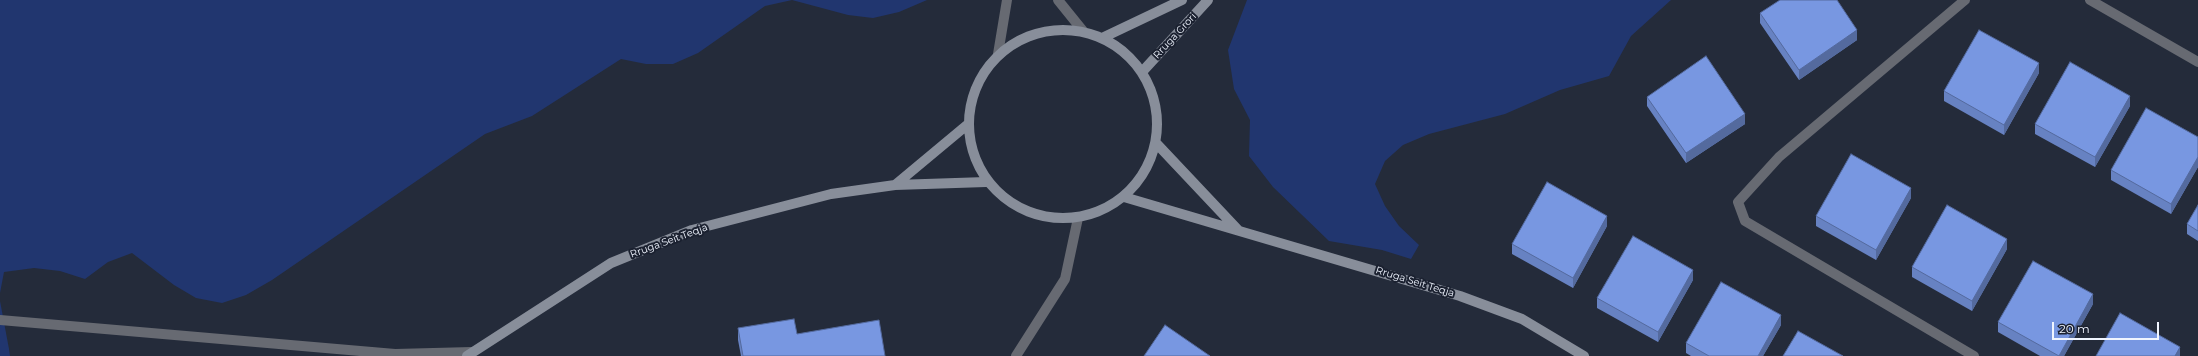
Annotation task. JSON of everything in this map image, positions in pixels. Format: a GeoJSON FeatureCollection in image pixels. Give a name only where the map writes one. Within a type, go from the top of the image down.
{"type":"FeatureCollection","features":[{"type":"Feature","properties":{"kind":"main road","name":"Rruga Grori"},"geometry":{"type":"LineString","coordinates":[[1102,38],[1182,0]]}},
{"type":"Feature","properties":{"kind":"main road","name":"Rruga Grori"},"geometry":{"type":"LineString","coordinates":[[1142,72],[1208,0]]}},
{"type":"Feature","properties":{"kind":"main road"},"geometry":{"type":"LineString","coordinates":[[1083,31],[1102,38],[1125,52],[1142,72],[1153,94],[1158,118],[1156,144],[1144,173],[1124,197],[1102,210],[1078,218],[1027,213],[1005,200],[986,182],[972,155],[967,125],[971,99],[979,80],[998,54],[1038,32],[1083,31]]}},
{"type":"Feature","properties":{"kind":"main road"},"geometry":{"type":"LineString","coordinates":[[895,185],[967,125]]}},
{"type":"Feature","properties":{"kind":"main road","name":"Rruga Seit Teqja"},"geometry":{"type":"LineString","coordinates":[[1156,144],[1238,230]]}},
{"type":"Feature","properties":{"kind":"main road","name":"Rruga Seit Teqja"},"geometry":{"type":"LineString","coordinates":[[470,354],[611,263],[692,230],[831,194],[895,185],[986,182]]}},
{"type":"Feature","properties":{"kind":"main road","name":"Rruga Seit Teqja"},"geometry":{"type":"LineString","coordinates":[[1124,197],[1460,296],[1522,319],[1584,356]]}},
{"type":"Feature","properties":{"kind":"street"},"geometry":{"type":"LineString","coordinates":[[998,54],[1007,0]]}},
{"type":"Feature","properties":{"kind":"street"},"geometry":{"type":"LineString","coordinates":[[1058,0],[1083,31]]}},
{"type":"Feature","properties":{"kind":"street"},"geometry":{"type":"LineString","coordinates":[[1965,0],[1779,157],[1738,202],[1745,221],[1974,356]]}},
{"type":"Feature","properties":{"kind":"street"},"geometry":{"type":"LineString","coordinates":[[2090,0],[2198,62]]}},
{"type":"Feature","properties":{"kind":"street"},"geometry":{"type":"LineString","coordinates":[[1016,356],[1065,279],[1078,218]]}},
{"type":"Feature","properties":{"kind":"street"},"geometry":{"type":"LineString","coordinates":[[0,320],[396,354],[470,354]]}},
{"type":"Feature","properties":{"kind":"shaded area"},"geometry":{"type":"Polygon","coordinates":[[[0,0],[792,0],[765,6],[698,53],[673,64],[646,64],[621,59],[532,116],[485,134],[272,280],[246,295],[222,303],[196,298],[174,285],[132,253],[108,262],[85,279],[60,271],[34,268],[4,272],[0,293],[0,0]]]}},
{"type":"Feature","properties":{"kind":"shaded area"},"geometry":{"type":"Polygon","coordinates":[[[792,0],[927,0],[899,12],[873,18],[848,15],[792,0]]]}},
{"type":"Feature","properties":{"kind":"shaded area"},"geometry":{"type":"Polygon","coordinates":[[[1247,0],[1671,0],[1631,36],[1609,76],[1560,90],[1505,114],[1429,134],[1403,145],[1385,161],[1375,184],[1385,206],[1399,226],[1419,245],[1411,259],[1382,250],[1329,241],[1273,187],[1249,156],[1250,120],[1234,89],[1228,50],[1247,0]]]}},
{"type":"Feature","properties":{"kind":"shaded area"},"geometry":{"type":"Polygon","coordinates":[[[0,301],[9,349],[10,356],[0,356],[0,301]]]}},
{"type":"Feature","properties":{"kind":"building"},"geometry":{"type":"Polygon","coordinates":[[[1780,0],[1837,0],[1857,30],[1799,70],[1760,13],[1780,0]]]}},
{"type":"Feature","properties":{"kind":"building"},"geometry":{"type":"Polygon","coordinates":[[[1979,30],[2039,63],[2004,125],[1944,91],[1979,30]]]}},
{"type":"Feature","properties":{"kind":"building"},"geometry":{"type":"Polygon","coordinates":[[[1706,56],[1745,114],[1686,153],[1647,97],[1706,56]]]}},
{"type":"Feature","properties":{"kind":"building"},"geometry":{"type":"Polygon","coordinates":[[[2070,62],[2130,96],[2095,157],[2035,124],[2070,62]]]}},
{"type":"Feature","properties":{"kind":"building"},"geometry":{"type":"Polygon","coordinates":[[[2146,108],[2198,137],[2198,157],[2171,204],[2111,170],[2146,108]]]}},
{"type":"Feature","properties":{"kind":"building"},"geometry":{"type":"Polygon","coordinates":[[[1851,154],[1911,188],[1876,250],[1816,216],[1851,154]]]}},
{"type":"Feature","properties":{"kind":"building"},"geometry":{"type":"Polygon","coordinates":[[[1547,182],[1607,216],[1573,278],[1512,244],[1547,182]]]}},
{"type":"Feature","properties":{"kind":"building"},"geometry":{"type":"Polygon","coordinates":[[[1947,205],[2007,239],[1972,301],[1912,267],[1947,205]]]}},
{"type":"Feature","properties":{"kind":"building"},"geometry":{"type":"Polygon","coordinates":[[[2198,205],[2198,231],[2187,224],[2198,205]]]}},
{"type":"Feature","properties":{"kind":"building"},"geometry":{"type":"Polygon","coordinates":[[[1633,236],[1693,270],[1658,332],[1597,298],[1633,236]]]}},
{"type":"Feature","properties":{"kind":"building"},"geometry":{"type":"Polygon","coordinates":[[[2033,261],[2093,294],[2059,356],[1998,322],[2033,261]]]}},
{"type":"Feature","properties":{"kind":"building"},"geometry":{"type":"Polygon","coordinates":[[[1721,282],[1781,315],[1758,356],[1709,356],[1686,343],[1721,282]]]}},
{"type":"Feature","properties":{"kind":"building"},"geometry":{"type":"Polygon","coordinates":[[[2120,313],[2180,347],[2175,356],[2096,356],[2120,313]]]}},
{"type":"Feature","properties":{"kind":"building"},"geometry":{"type":"Polygon","coordinates":[[[794,319],[797,334],[879,320],[885,356],[743,356],[738,328],[794,319]]]}},
{"type":"Feature","properties":{"kind":"building"},"geometry":{"type":"Polygon","coordinates":[[[1165,325],[1210,356],[1144,356],[1165,325]]]}},
{"type":"Feature","properties":{"kind":"building"},"geometry":{"type":"Polygon","coordinates":[[[1798,331],[1843,356],[1783,356],[1798,331]]]}}]}
